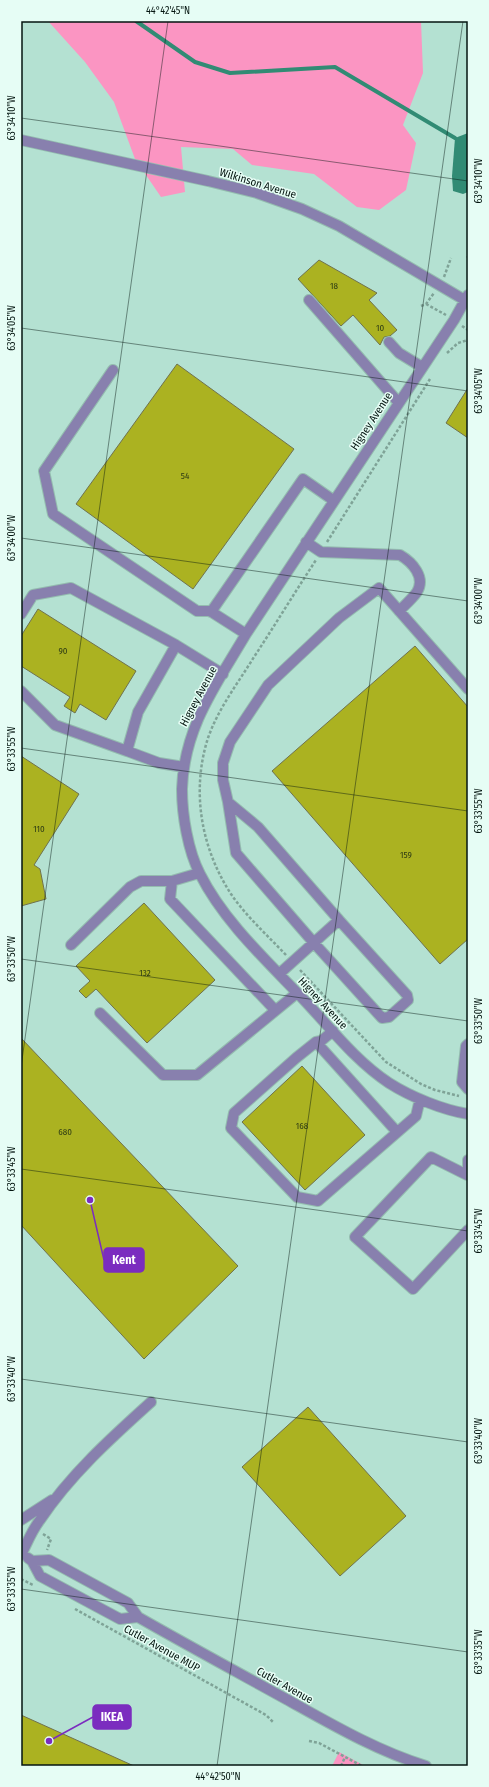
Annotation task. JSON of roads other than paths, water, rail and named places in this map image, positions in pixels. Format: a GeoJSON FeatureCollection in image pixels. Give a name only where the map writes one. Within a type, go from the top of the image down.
{"type":"FeatureCollection","features":[{"type":"Feature","properties":{"kind":"street","name":"Wilkinson Avenue"},"geometry":{"type":"LineString","coordinates":[[21,140],[208,181],[257,194],[302,209],[339,226],[440,285],[467,299]]}},
{"type":"Feature","properties":{"kind":"street","name":"Higney Avenue"},"geometry":{"type":"LineString","coordinates":[[467,299],[333,500],[246,634],[222,674],[197,719],[188,742],[182,790],[184,818],[189,842],[199,873],[212,896],[247,939],[356,1056],[389,1083],[420,1099],[468,1114]]}},
{"type":"Feature","properties":{"kind":"street"},"geometry":{"type":"LineString","coordinates":[[309,300],[398,402]]}},
{"type":"Feature","properties":{"kind":"street"},"geometry":{"type":"LineString","coordinates":[[389,342],[399,353],[422,367]]}},
{"type":"Feature","properties":{"kind":"street"},"geometry":{"type":"LineString","coordinates":[[113,370],[44,471],[54,514],[197,611],[211,612],[246,634]]}},
{"type":"Feature","properties":{"kind":"street"},"geometry":{"type":"LineString","coordinates":[[211,612],[303,479],[333,500]]}},
{"type":"Feature","properties":{"kind":"street"},"geometry":{"type":"LineString","coordinates":[[306,542],[321,552],[400,555],[410,561],[418,572],[418,591],[399,611]]}},
{"type":"Feature","properties":{"kind":"street"},"geometry":{"type":"LineString","coordinates":[[21,614],[33,595],[71,588],[176,645],[222,674]]}},
{"type":"Feature","properties":{"kind":"street"},"geometry":{"type":"LineString","coordinates":[[228,802],[258,827],[339,920],[407,994],[408,1000],[389,1017],[382,1018],[314,943],[236,853],[223,780],[223,763],[230,742],[268,685],[339,618],[378,588],[468,689]]}},
{"type":"Feature","properties":{"kind":"street"},"geometry":{"type":"LineString","coordinates":[[127,751],[138,712],[176,645]]}},
{"type":"Feature","properties":{"kind":"street"},"geometry":{"type":"LineString","coordinates":[[21,691],[55,725],[159,763],[184,767]]}},
{"type":"Feature","properties":{"kind":"street"},"geometry":{"type":"LineString","coordinates":[[71,944],[130,887],[141,882],[172,881],[199,873]]}},
{"type":"Feature","properties":{"kind":"street"},"geometry":{"type":"LineString","coordinates":[[172,881],[170,899],[275,1010]]}},
{"type":"Feature","properties":{"kind":"street"},"geometry":{"type":"LineString","coordinates":[[280,974],[339,920]]}},
{"type":"Feature","properties":{"kind":"street"},"geometry":{"type":"LineString","coordinates":[[100,1013],[163,1075],[197,1075],[297,993]]}},
{"type":"Feature","properties":{"kind":"street"},"geometry":{"type":"LineString","coordinates":[[333,1031],[321,1041],[316,1042],[234,1113],[232,1128],[297,1197],[318,1201],[416,1116],[420,1099]]}},
{"type":"Feature","properties":{"kind":"street"},"geometry":{"type":"LineString","coordinates":[[316,1042],[397,1132]]}},
{"type":"Feature","properties":{"kind":"street"},"geometry":{"type":"LineString","coordinates":[[467,1094],[462,1082],[466,1046],[468,1044]]}},
{"type":"Feature","properties":{"kind":"street"},"geometry":{"type":"LineString","coordinates":[[468,1160],[468,1175],[431,1157],[355,1237],[413,1289],[468,1230]]}},
{"type":"Feature","properties":{"kind":"street"},"geometry":{"type":"LineString","coordinates":[[21,1554],[39,1521],[57,1497],[111,1438],[151,1402]]}},
{"type":"Feature","properties":{"kind":"street"},"geometry":{"type":"LineString","coordinates":[[21,1520],[57,1497]]}},
{"type":"Feature","properties":{"kind":"street","name":"Cutler Avenue"},"geometry":{"type":"LineString","coordinates":[[21,1554],[32,1560],[49,1560],[128,1603],[138,1617],[352,1734],[410,1761],[426,1766]]}},
{"type":"Feature","properties":{"kind":"street","name":"Cutler Avenue"},"geometry":{"type":"LineString","coordinates":[[32,1560],[40,1576],[120,1618],[138,1617]]}},
{"type":"Feature","properties":{"kind":"waterway"},"geometry":{"type":"LineString","coordinates":[[136,21],[195,62],[230,73],[335,67],[455,138]]}},
{"type":"Feature","properties":{"kind":"place","name":"Kent"},"geometry":{"type":"Point","coordinates":[90,1200]}},
{"type":"Feature","properties":{"kind":"place","name":"IKEA"},"geometry":{"type":"Point","coordinates":[49,1741]}}]}
